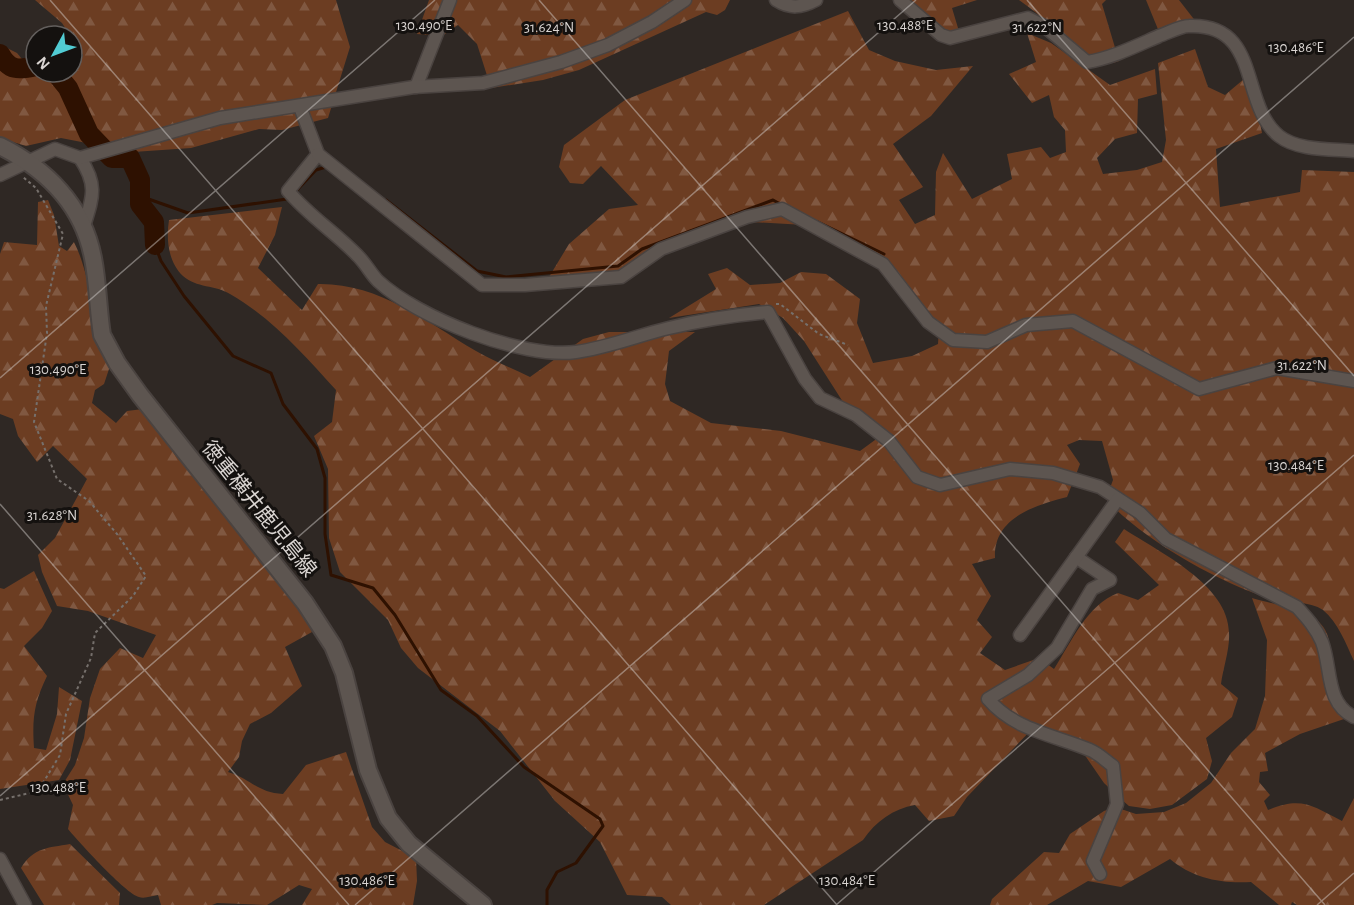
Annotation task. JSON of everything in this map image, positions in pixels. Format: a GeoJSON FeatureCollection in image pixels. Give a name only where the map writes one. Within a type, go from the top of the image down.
{"type":"FeatureCollection","features":[{"type":"Feature","properties":{"kind":"main road","name":"徳重横井鹿児島線"},"geometry":{"type":"LineString","coordinates":[[2,148],[40,169],[67,198],[84,226],[93,258],[102,335],[108,350],[140,395],[305,603],[333,646],[344,673],[368,770],[388,818],[409,844],[483,905]]}},
{"type":"Feature","properties":{"kind":"street"},"geometry":{"type":"LineString","coordinates":[[416,87],[450,0]]}},
{"type":"Feature","properties":{"kind":"street"},"geometry":{"type":"LineString","coordinates":[[0,175],[27,160],[55,149],[80,158],[220,118],[300,107],[352,95],[416,87],[483,83],[561,62],[608,45],[651,22],[685,0]]}},
{"type":"Feature","properties":{"kind":"street"},"geometry":{"type":"LineString","coordinates":[[776,0],[786,7],[803,6],[816,0]]}},
{"type":"Feature","properties":{"kind":"street"},"geometry":{"type":"LineString","coordinates":[[900,0],[941,35],[950,38],[1028,18],[1044,26],[1087,62],[1105,59],[1187,26],[1209,27],[1225,32],[1238,48],[1249,72],[1264,117],[1280,137],[1295,145],[1354,152]]}},
{"type":"Feature","properties":{"kind":"street"},"geometry":{"type":"LineString","coordinates":[[300,107],[318,154],[482,285],[525,285],[621,277],[661,249],[747,217],[782,209],[884,264],[927,322],[953,340],[987,342],[1026,325],[1073,321],[1199,389],[1277,368],[1354,381]]}},
{"type":"Feature","properties":{"kind":"street"},"geometry":{"type":"LineString","coordinates":[[318,154],[288,191],[295,200],[358,256],[379,281],[417,306],[473,334],[500,344],[548,353],[577,352],[671,327],[768,312],[805,379],[820,398],[856,415],[889,441],[917,477],[940,485],[1010,469],[1053,472],[1100,487],[1140,513],[1166,539],[1297,608],[1311,622],[1322,643],[1336,700],[1344,712],[1354,717]]}},
{"type":"Feature","properties":{"kind":"street"},"geometry":{"type":"LineString","coordinates":[[80,158],[92,176],[91,202],[84,226]]}},
{"type":"Feature","properties":{"kind":"street"},"geometry":{"type":"LineString","coordinates":[[1020,635],[1118,499]]}},
{"type":"Feature","properties":{"kind":"street"},"geometry":{"type":"LineString","coordinates":[[1076,557],[1110,580],[1092,590],[1057,648],[1028,675],[988,699],[1002,715],[1053,739],[1092,751],[1113,766],[1117,804],[1093,861],[1100,874]]}},
{"type":"Feature","properties":{"kind":"street"},"geometry":{"type":"LineString","coordinates":[[0,860],[26,905]]}},
{"type":"Feature","properties":{"kind":"path"},"geometry":{"type":"LineString","coordinates":[[0,800],[38,791],[60,755],[66,714],[91,658],[95,633],[133,596],[146,576],[117,534],[89,501],[57,479],[34,422],[46,333],[46,306],[63,234],[36,188],[12,169]]}},
{"type":"Feature","properties":{"kind":"path"},"geometry":{"type":"LineString","coordinates":[[754,313],[756,307],[780,303],[819,334],[848,345]]}},
{"type":"Feature","properties":{"kind":"green space"},"geometry":{"type":"Polygon","coordinates":[[[35,0],[336,0],[350,47],[328,118],[282,130],[259,129],[191,148],[133,152],[61,138],[26,146],[0,138],[0,54],[3,46],[17,53],[24,62],[24,84],[84,84],[84,24],[62,23],[35,0]]]}},
{"type":"Feature","properties":{"kind":"green space"},"geometry":{"type":"Polygon","coordinates":[[[429,0],[730,0],[725,10],[717,15],[706,12],[579,70],[543,80],[491,88],[477,44],[458,25],[442,36],[417,34],[429,0]]]}},
{"type":"Feature","properties":{"kind":"green space"},"geometry":{"type":"Polygon","coordinates":[[[894,0],[977,0],[952,8],[961,38],[945,43],[894,0]]]}},
{"type":"Feature","properties":{"kind":"green space"},"geometry":{"type":"Polygon","coordinates":[[[1019,0],[1106,0],[1102,4],[1119,61],[1107,64],[1087,59],[1069,46],[1039,15],[1019,0]]]}},
{"type":"Feature","properties":{"kind":"green space"},"geometry":{"type":"Polygon","coordinates":[[[1146,0],[1179,0],[1200,27],[1162,39],[1146,0]]]}},
{"type":"Feature","properties":{"kind":"green space"},"geometry":{"type":"Polygon","coordinates":[[[848,11],[869,50],[895,61],[936,70],[973,66],[931,116],[893,144],[923,187],[899,200],[915,224],[935,215],[936,172],[943,153],[972,199],[1012,179],[1007,154],[1041,147],[1050,158],[1066,152],[1065,130],[1054,117],[1049,95],[1032,103],[1009,74],[1036,62],[1027,33],[1051,43],[1110,85],[1155,69],[1157,94],[1138,99],[1137,133],[1115,139],[1097,158],[1103,174],[1137,170],[1162,162],[1166,140],[1158,63],[1195,49],[1208,87],[1225,95],[1244,79],[1258,113],[1262,133],[1216,149],[1220,207],[1300,192],[1302,170],[1354,172],[1354,661],[1337,627],[1323,610],[1311,605],[1275,600],[1227,582],[1182,558],[1139,529],[1106,499],[1113,480],[1102,441],[1079,440],[1067,445],[1080,464],[1067,497],[1030,509],[1008,523],[996,544],[995,558],[972,564],[991,596],[977,620],[992,637],[980,653],[1005,670],[1039,658],[1054,669],[1081,625],[1097,606],[1118,593],[1138,600],[1159,585],[1115,542],[1124,529],[1190,572],[1218,600],[1226,616],[1229,639],[1221,684],[1238,698],[1232,717],[1206,738],[1212,761],[1207,779],[1172,805],[1150,809],[1129,806],[1104,783],[1073,738],[1032,729],[967,797],[954,816],[929,821],[915,805],[899,809],[879,822],[863,840],[764,905],[671,905],[662,897],[627,895],[600,842],[555,801],[500,731],[418,668],[401,648],[388,620],[340,572],[329,538],[328,469],[314,436],[332,422],[336,390],[287,338],[260,314],[224,291],[194,283],[183,276],[174,264],[169,250],[169,220],[282,207],[275,235],[258,268],[302,310],[318,284],[340,285],[361,290],[401,306],[482,355],[530,377],[583,339],[609,332],[695,332],[669,351],[665,384],[670,401],[711,423],[781,431],[860,451],[875,440],[878,424],[843,402],[804,341],[783,318],[759,304],[669,318],[716,289],[708,274],[727,268],[750,285],[780,283],[801,272],[826,274],[860,299],[857,323],[873,363],[912,356],[938,344],[939,329],[847,239],[805,225],[751,222],[684,243],[642,265],[590,282],[549,277],[569,244],[609,209],[638,205],[601,166],[583,184],[570,183],[559,167],[564,145],[625,100],[848,11]]]}},
{"type":"Feature","properties":{"kind":"green space"},"geometry":{"type":"Polygon","coordinates":[[[48,200],[54,215],[59,246],[67,251],[74,242],[80,257],[99,335],[110,366],[104,384],[95,390],[92,403],[116,423],[127,411],[143,409],[301,609],[312,632],[285,647],[302,686],[271,713],[250,724],[242,741],[239,757],[228,772],[267,791],[283,794],[306,765],[346,752],[372,827],[385,842],[416,858],[417,881],[413,905],[302,905],[312,889],[299,885],[267,905],[217,903],[212,905],[161,905],[158,895],[141,898],[124,887],[68,829],[73,805],[63,784],[75,765],[84,738],[90,698],[100,669],[120,648],[143,658],[156,635],[88,611],[57,606],[42,572],[38,555],[55,538],[87,479],[53,446],[37,462],[18,436],[13,419],[0,414],[0,254],[4,242],[37,245],[38,202],[48,200]]]}},
{"type":"Feature","properties":{"kind":"green space"},"geometry":{"type":"Polygon","coordinates":[[[34,571],[52,611],[42,628],[24,646],[47,676],[35,711],[34,748],[46,750],[57,714],[59,687],[82,701],[70,760],[59,780],[0,789],[0,588],[4,589],[34,571]]]}},
{"type":"Feature","properties":{"kind":"green space"},"geometry":{"type":"Polygon","coordinates":[[[1252,598],[1297,610],[1313,617],[1328,635],[1326,687],[1337,711],[1344,719],[1300,734],[1265,753],[1268,771],[1260,772],[1259,782],[1270,795],[1264,801],[1268,810],[1298,803],[1314,807],[1342,821],[1354,798],[1354,905],[1297,905],[1292,902],[1291,905],[1279,905],[1251,882],[1218,881],[1188,871],[1170,859],[1121,887],[1088,881],[1047,905],[990,905],[992,899],[1044,852],[1059,853],[1070,834],[1104,811],[1115,807],[1136,814],[1164,812],[1186,803],[1211,783],[1231,753],[1255,729],[1265,696],[1267,640],[1252,598]]]}},
{"type":"Feature","properties":{"kind":"green space"},"geometry":{"type":"Polygon","coordinates":[[[70,844],[120,893],[119,905],[44,905],[21,868],[36,852],[70,844]]]}},
{"type":"Feature","properties":{"kind":"waterway"},"geometry":{"type":"LineString","coordinates":[[0,54],[7,64],[15,68],[24,68]]}},
{"type":"Feature","properties":{"kind":"waterway"},"geometry":{"type":"LineString","coordinates":[[65,84],[89,134],[112,158],[130,158],[140,180],[140,204],[154,222],[155,245]]}},
{"type":"Feature","properties":{"kind":"waterway"},"geometry":{"type":"LineString","coordinates":[[297,190],[316,170],[326,167]]}},
{"type":"Feature","properties":{"kind":"waterway"},"geometry":{"type":"LineString","coordinates":[[140,196],[188,213],[287,199],[290,196]]}},
{"type":"Feature","properties":{"kind":"waterway"},"geometry":{"type":"LineString","coordinates":[[386,200],[477,271],[506,277],[618,266],[642,249],[773,200],[782,205]]}},
{"type":"Feature","properties":{"kind":"waterway"},"geometry":{"type":"LineString","coordinates":[[818,222],[884,254]]}},
{"type":"Feature","properties":{"kind":"waterway"},"geometry":{"type":"LineString","coordinates":[[155,245],[161,261],[184,296],[233,356],[271,373],[283,404],[317,449],[325,478],[325,534],[331,575],[373,588],[395,615],[441,690],[477,716],[524,767],[600,819],[603,826],[576,863],[557,872],[547,890],[547,905]]}}]}
